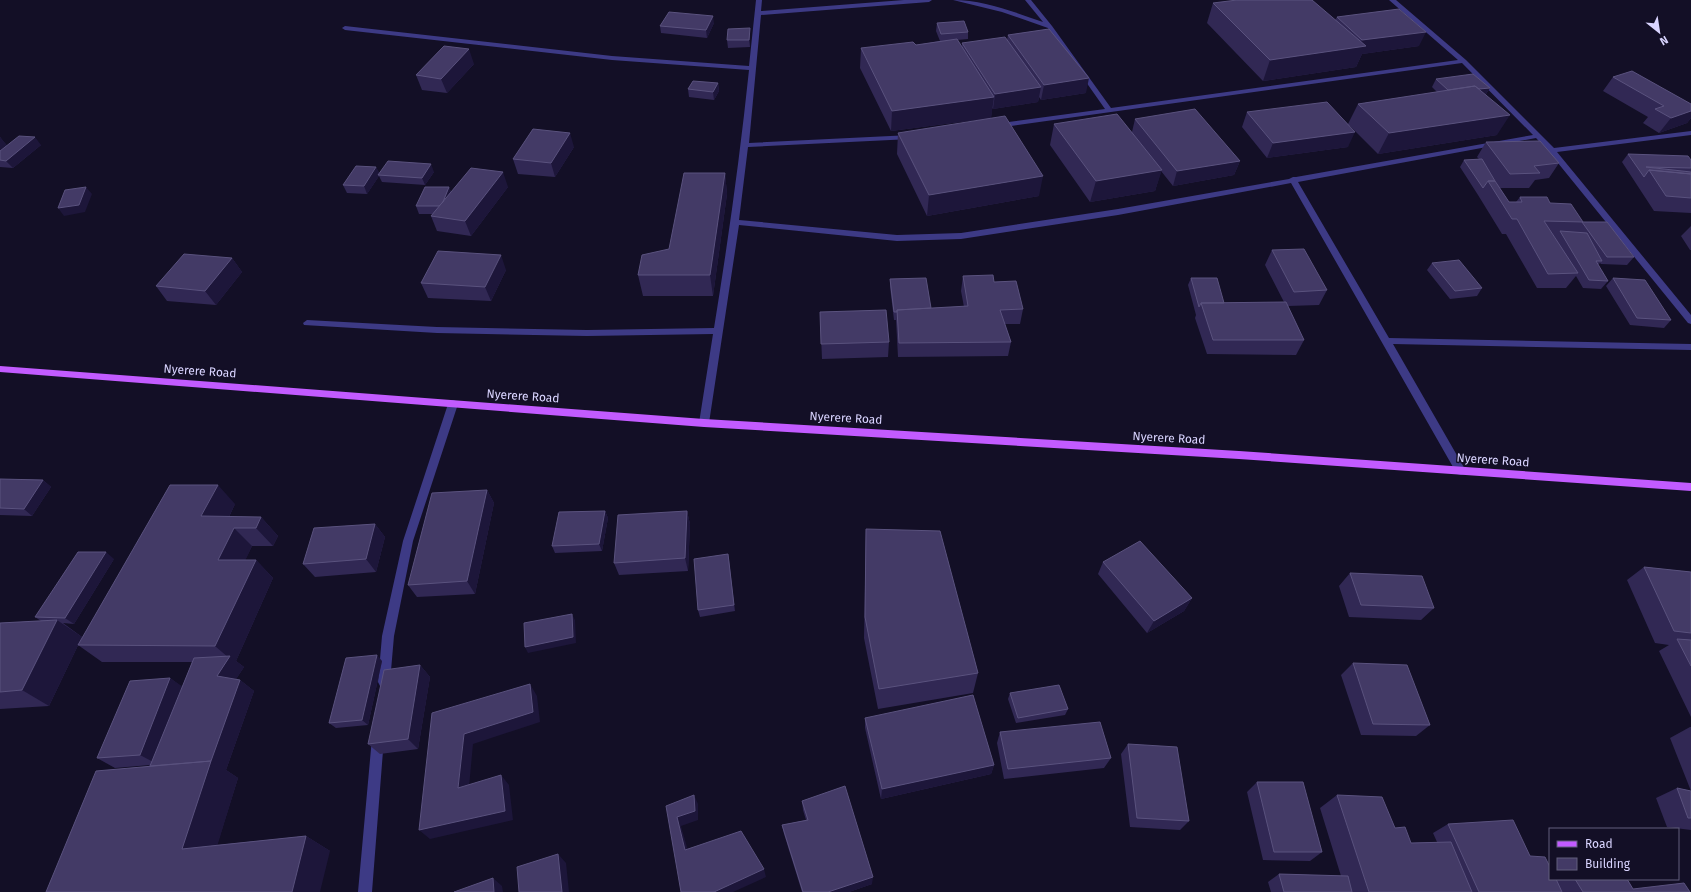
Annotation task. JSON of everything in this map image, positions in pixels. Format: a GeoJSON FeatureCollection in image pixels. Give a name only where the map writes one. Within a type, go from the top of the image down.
{"type":"FeatureCollection","features":[{"type":"Feature","properties":{"kind":"main road","name":"Nyerere Road"},"geometry":{"type":"LineString","coordinates":[[0,369],[704,423],[1247,456],[1691,487]]}},
{"type":"Feature","properties":{"kind":"street"},"geometry":{"type":"LineString","coordinates":[[704,423],[736,222],[759,0]]}},
{"type":"Feature","properties":{"kind":"street"},"geometry":{"type":"LineString","coordinates":[[758,13],[929,0]]}},
{"type":"Feature","properties":{"kind":"street"},"geometry":{"type":"LineString","coordinates":[[956,0],[978,3],[1050,28]]}},
{"type":"Feature","properties":{"kind":"street"},"geometry":{"type":"LineString","coordinates":[[1028,0],[1110,111]]}},
{"type":"Feature","properties":{"kind":"street"},"geometry":{"type":"LineString","coordinates":[[1392,0],[1464,61],[1552,150],[1691,321]]}},
{"type":"Feature","properties":{"kind":"street"},"geometry":{"type":"LineString","coordinates":[[345,28],[612,58],[753,68]]}},
{"type":"Feature","properties":{"kind":"street"},"geometry":{"type":"LineString","coordinates":[[991,127],[1464,61]]}},
{"type":"Feature","properties":{"kind":"street"},"geometry":{"type":"LineString","coordinates":[[1552,150],[1691,133]]}},
{"type":"Feature","properties":{"kind":"street"},"geometry":{"type":"LineString","coordinates":[[745,145],[920,136]]}},
{"type":"Feature","properties":{"kind":"street"},"geometry":{"type":"LineString","coordinates":[[736,222],[896,238],[961,236],[1118,212],[1293,179],[1538,136]]}},
{"type":"Feature","properties":{"kind":"street"},"geometry":{"type":"LineString","coordinates":[[1293,179],[1461,471]]}},
{"type":"Feature","properties":{"kind":"street"},"geometry":{"type":"LineString","coordinates":[[307,322],[452,330],[587,333],[718,331]]}},
{"type":"Feature","properties":{"kind":"street"},"geometry":{"type":"LineString","coordinates":[[1385,341],[1691,347]]}},
{"type":"Feature","properties":{"kind":"street"},"geometry":{"type":"LineString","coordinates":[[383,691],[388,636],[408,541],[453,404]]}},
{"type":"Feature","properties":{"kind":"street"},"geometry":{"type":"LineString","coordinates":[[365,892],[379,729]]}},
{"type":"Feature","properties":{"kind":"building"},"geometry":{"type":"Polygon","coordinates":[[[1237,0],[1312,0],[1366,46],[1270,60],[1213,3],[1237,0]]]}},
{"type":"Feature","properties":{"kind":"building"},"geometry":{"type":"Polygon","coordinates":[[[1399,9],[1426,32],[1362,40],[1337,17],[1399,9]]]}},
{"type":"Feature","properties":{"kind":"building"},"geometry":{"type":"Polygon","coordinates":[[[669,12],[713,16],[706,30],[660,26],[669,12]]]}},
{"type":"Feature","properties":{"kind":"building"},"geometry":{"type":"Polygon","coordinates":[[[964,21],[968,32],[941,34],[937,23],[964,21]]]}},
{"type":"Feature","properties":{"kind":"building"},"geometry":{"type":"Polygon","coordinates":[[[750,28],[749,40],[727,40],[728,29],[750,28]]]}},
{"type":"Feature","properties":{"kind":"building"},"geometry":{"type":"Polygon","coordinates":[[[1049,29],[1089,78],[1044,85],[1008,35],[1049,29]]]}},
{"type":"Feature","properties":{"kind":"building"},"geometry":{"type":"Polygon","coordinates":[[[1005,37],[1041,87],[995,94],[962,43],[1005,37]]]}},
{"type":"Feature","properties":{"kind":"building"},"geometry":{"type":"Polygon","coordinates":[[[957,39],[994,97],[892,111],[861,48],[913,42],[916,45],[957,39]]]}},
{"type":"Feature","properties":{"kind":"building"},"geometry":{"type":"Polygon","coordinates":[[[444,46],[469,49],[441,79],[416,75],[444,46]]]}},
{"type":"Feature","properties":{"kind":"building"},"geometry":{"type":"Polygon","coordinates":[[[1632,71],[1691,104],[1691,111],[1671,118],[1655,109],[1664,106],[1613,77],[1632,71]]]}},
{"type":"Feature","properties":{"kind":"building"},"geometry":{"type":"Polygon","coordinates":[[[1473,74],[1490,88],[1479,89],[1475,86],[1448,90],[1436,79],[1473,74]]]}},
{"type":"Feature","properties":{"kind":"building"},"geometry":{"type":"Polygon","coordinates":[[[693,81],[718,83],[713,92],[688,89],[693,81]]]}},
{"type":"Feature","properties":{"kind":"building"},"geometry":{"type":"Polygon","coordinates":[[[1475,86],[1510,115],[1389,133],[1358,104],[1475,86]]]}},
{"type":"Feature","properties":{"kind":"building"},"geometry":{"type":"Polygon","coordinates":[[[1327,102],[1355,132],[1273,143],[1247,112],[1327,102]]]}},
{"type":"Feature","properties":{"kind":"building"},"geometry":{"type":"Polygon","coordinates":[[[1195,109],[1240,161],[1177,171],[1135,119],[1195,109]]]}},
{"type":"Feature","properties":{"kind":"building"},"geometry":{"type":"Polygon","coordinates":[[[1117,114],[1162,170],[1096,181],[1054,124],[1117,114]]]}},
{"type":"Feature","properties":{"kind":"building"},"geometry":{"type":"Polygon","coordinates":[[[1005,116],[1043,176],[929,195],[898,133],[1005,116]]]}},
{"type":"Feature","properties":{"kind":"building"},"geometry":{"type":"Polygon","coordinates":[[[533,129],[570,133],[551,163],[513,159],[533,129]]]}},
{"type":"Feature","properties":{"kind":"building"},"geometry":{"type":"Polygon","coordinates":[[[19,136],[35,137],[6,161],[0,160],[0,151],[19,136]]]}},
{"type":"Feature","properties":{"kind":"building"},"geometry":{"type":"Polygon","coordinates":[[[1540,141],[1559,163],[1534,166],[1540,173],[1510,174],[1486,142],[1540,141]]]}},
{"type":"Feature","properties":{"kind":"building"},"geometry":{"type":"Polygon","coordinates":[[[1628,154],[1688,156],[1691,160],[1691,168],[1646,167],[1691,172],[1691,174],[1649,170],[1644,177],[1628,154]]]}},
{"type":"Feature","properties":{"kind":"building"},"geometry":{"type":"Polygon","coordinates":[[[1482,159],[1495,181],[1488,181],[1483,188],[1464,160],[1482,159]]]}},
{"type":"Feature","properties":{"kind":"building"},"geometry":{"type":"Polygon","coordinates":[[[388,161],[431,164],[422,178],[378,175],[388,161]]]}},
{"type":"Feature","properties":{"kind":"building"},"geometry":{"type":"Polygon","coordinates":[[[356,166],[376,167],[364,186],[343,185],[356,166]]]}},
{"type":"Feature","properties":{"kind":"building"},"geometry":{"type":"Polygon","coordinates":[[[471,168],[503,172],[465,221],[431,216],[471,168]]]}},
{"type":"Feature","properties":{"kind":"building"},"geometry":{"type":"Polygon","coordinates":[[[1649,170],[1691,174],[1691,198],[1666,196],[1649,170]]]}},
{"type":"Feature","properties":{"kind":"building"},"geometry":{"type":"Polygon","coordinates":[[[684,173],[725,173],[710,275],[638,275],[642,255],[669,249],[684,173]]]}},
{"type":"Feature","properties":{"kind":"building"},"geometry":{"type":"Polygon","coordinates":[[[1488,181],[1495,181],[1509,202],[1522,202],[1520,197],[1547,197],[1550,203],[1571,204],[1583,222],[1544,221],[1578,273],[1548,274],[1517,219],[1512,219],[1488,181]]]}},
{"type":"Feature","properties":{"kind":"building"},"geometry":{"type":"Polygon","coordinates":[[[86,187],[79,205],[58,208],[65,190],[86,187]]]}},
{"type":"Feature","properties":{"kind":"building"},"geometry":{"type":"Polygon","coordinates":[[[425,187],[449,187],[443,202],[439,206],[416,206],[425,187]]]}},
{"type":"Feature","properties":{"kind":"building"},"geometry":{"type":"Polygon","coordinates":[[[1582,222],[1607,222],[1634,257],[1607,257],[1582,222]]]}},
{"type":"Feature","properties":{"kind":"building"},"geometry":{"type":"Polygon","coordinates":[[[1560,231],[1587,233],[1602,261],[1596,261],[1608,281],[1589,280],[1560,231]]]}},
{"type":"Feature","properties":{"kind":"building"},"geometry":{"type":"Polygon","coordinates":[[[1304,249],[1327,290],[1294,292],[1272,250],[1304,249]]]}},
{"type":"Feature","properties":{"kind":"building"},"geometry":{"type":"Polygon","coordinates":[[[438,251],[501,255],[485,287],[421,283],[438,251]]]}},
{"type":"Feature","properties":{"kind":"building"},"geometry":{"type":"Polygon","coordinates":[[[184,254],[232,258],[205,291],[156,286],[184,254]]]}},
{"type":"Feature","properties":{"kind":"building"},"geometry":{"type":"Polygon","coordinates":[[[1459,260],[1482,288],[1455,291],[1432,263],[1459,260]]]}},
{"type":"Feature","properties":{"kind":"building"},"geometry":{"type":"Polygon","coordinates":[[[993,275],[994,282],[1016,281],[1023,309],[1000,310],[1011,342],[899,343],[897,310],[968,306],[963,276],[993,275]]]}},
{"type":"Feature","properties":{"kind":"building"},"geometry":{"type":"Polygon","coordinates":[[[926,278],[931,308],[897,310],[897,312],[894,312],[890,279],[926,278]]]}},
{"type":"Feature","properties":{"kind":"building"},"geometry":{"type":"Polygon","coordinates":[[[1191,278],[1217,278],[1224,303],[1201,303],[1199,307],[1191,278]]]}},
{"type":"Feature","properties":{"kind":"building"},"geometry":{"type":"Polygon","coordinates":[[[1613,278],[1645,280],[1671,320],[1637,318],[1613,278]]]}},
{"type":"Feature","properties":{"kind":"building"},"geometry":{"type":"Polygon","coordinates":[[[1286,302],[1304,340],[1213,340],[1201,303],[1286,302]]]}},
{"type":"Feature","properties":{"kind":"building"},"geometry":{"type":"Polygon","coordinates":[[[886,310],[889,342],[821,344],[820,312],[886,310]]]}},
{"type":"Feature","properties":{"kind":"building"},"geometry":{"type":"Polygon","coordinates":[[[0,479],[43,480],[24,509],[0,508],[0,479]]]}},
{"type":"Feature","properties":{"kind":"building"},"geometry":{"type":"Polygon","coordinates":[[[170,485],[218,485],[201,516],[261,517],[256,528],[234,528],[218,560],[256,560],[215,646],[78,645],[170,485]]]}},
{"type":"Feature","properties":{"kind":"building"},"geometry":{"type":"Polygon","coordinates":[[[487,490],[467,581],[408,585],[432,493],[487,490]]]}},
{"type":"Feature","properties":{"kind":"building"},"geometry":{"type":"Polygon","coordinates":[[[605,511],[599,544],[552,546],[559,512],[605,511]]]}},
{"type":"Feature","properties":{"kind":"building"},"geometry":{"type":"Polygon","coordinates":[[[687,511],[685,558],[614,563],[618,515],[687,511]]]}},
{"type":"Feature","properties":{"kind":"building"},"geometry":{"type":"Polygon","coordinates":[[[375,524],[366,559],[303,564],[314,528],[375,524]]]}},
{"type":"Feature","properties":{"kind":"building"},"geometry":{"type":"Polygon","coordinates":[[[866,529],[940,531],[978,673],[879,689],[865,617],[866,529]]]}},
{"type":"Feature","properties":{"kind":"building"},"geometry":{"type":"Polygon","coordinates":[[[1140,541],[1192,598],[1154,621],[1103,562],[1140,541]]]}},
{"type":"Feature","properties":{"kind":"building"},"geometry":{"type":"Polygon","coordinates":[[[78,552],[106,552],[65,618],[35,617],[78,552]]]}},
{"type":"Feature","properties":{"kind":"building"},"geometry":{"type":"Polygon","coordinates":[[[728,554],[734,605],[698,610],[694,559],[728,554]]]}},
{"type":"Feature","properties":{"kind":"building"},"geometry":{"type":"Polygon","coordinates":[[[1644,567],[1691,572],[1691,633],[1674,631],[1644,567]]]}},
{"type":"Feature","properties":{"kind":"building"},"geometry":{"type":"Polygon","coordinates":[[[1350,573],[1422,576],[1434,608],[1361,605],[1350,573]]]}},
{"type":"Feature","properties":{"kind":"building"},"geometry":{"type":"Polygon","coordinates":[[[572,614],[573,637],[525,647],[524,623],[572,614]]]}},
{"type":"Feature","properties":{"kind":"building"},"geometry":{"type":"Polygon","coordinates":[[[57,620],[22,690],[0,692],[0,623],[57,620]]]}},
{"type":"Feature","properties":{"kind":"building"},"geometry":{"type":"Polygon","coordinates":[[[1677,639],[1691,640],[1691,666],[1677,639]]]}},
{"type":"Feature","properties":{"kind":"building"},"geometry":{"type":"Polygon","coordinates":[[[377,655],[362,720],[329,723],[346,658],[377,655]]]}},
{"type":"Feature","properties":{"kind":"building"},"geometry":{"type":"Polygon","coordinates":[[[230,656],[217,676],[240,680],[211,761],[150,766],[194,658],[230,656]]]}},
{"type":"Feature","properties":{"kind":"building"},"geometry":{"type":"Polygon","coordinates":[[[1353,663],[1407,665],[1430,725],[1373,724],[1353,663]]]}},
{"type":"Feature","properties":{"kind":"building"},"geometry":{"type":"Polygon","coordinates":[[[420,665],[408,739],[368,744],[384,670],[420,665]]]}},
{"type":"Feature","properties":{"kind":"building"},"geometry":{"type":"Polygon","coordinates":[[[170,678],[140,755],[97,758],[130,681],[170,678]]]}},
{"type":"Feature","properties":{"kind":"building"},"geometry":{"type":"Polygon","coordinates":[[[530,684],[533,712],[464,734],[458,788],[501,775],[505,811],[419,830],[432,713],[530,684]]]}},
{"type":"Feature","properties":{"kind":"building"},"geometry":{"type":"Polygon","coordinates":[[[1059,685],[1068,709],[1018,718],[1010,693],[1059,685]]]}},
{"type":"Feature","properties":{"kind":"building"},"geometry":{"type":"Polygon","coordinates":[[[973,695],[994,765],[882,789],[865,718],[973,695]]]}},
{"type":"Feature","properties":{"kind":"building"},"geometry":{"type":"Polygon","coordinates":[[[1100,722],[1111,758],[1008,769],[1000,732],[1100,722]]]}},
{"type":"Feature","properties":{"kind":"building"},"geometry":{"type":"Polygon","coordinates":[[[1128,744],[1177,747],[1189,821],[1137,818],[1128,744]]]}},
{"type":"Feature","properties":{"kind":"building"},"geometry":{"type":"Polygon","coordinates":[[[211,761],[182,849],[306,836],[292,892],[46,892],[96,771],[211,761]]]}},
{"type":"Feature","properties":{"kind":"building"},"geometry":{"type":"Polygon","coordinates":[[[1257,782],[1303,782],[1322,852],[1274,852],[1257,782]]]}},
{"type":"Feature","properties":{"kind":"building"},"geometry":{"type":"Polygon","coordinates":[[[845,786],[873,877],[828,892],[803,892],[782,825],[808,820],[802,801],[845,786]]]}},
{"type":"Feature","properties":{"kind":"building"},"geometry":{"type":"Polygon","coordinates":[[[1677,788],[1691,791],[1691,818],[1688,818],[1677,788]]]}},
{"type":"Feature","properties":{"kind":"building"},"geometry":{"type":"Polygon","coordinates":[[[694,795],[695,811],[677,817],[685,850],[741,831],[764,869],[714,892],[681,892],[666,806],[694,795]]]}},
{"type":"Feature","properties":{"kind":"building"},"geometry":{"type":"Polygon","coordinates":[[[1337,795],[1382,797],[1395,828],[1405,827],[1411,843],[1451,842],[1472,892],[1369,892],[1337,795]]]}},
{"type":"Feature","properties":{"kind":"building"},"geometry":{"type":"Polygon","coordinates":[[[1513,820],[1530,856],[1545,857],[1549,865],[1549,880],[1556,880],[1562,892],[1479,892],[1448,824],[1513,820]]]}},
{"type":"Feature","properties":{"kind":"building"},"geometry":{"type":"Polygon","coordinates":[[[558,854],[562,892],[519,892],[517,867],[558,854]]]}},
{"type":"Feature","properties":{"kind":"building"},"geometry":{"type":"Polygon","coordinates":[[[1279,874],[1348,876],[1352,892],[1284,892],[1279,874]]]}},
{"type":"Feature","properties":{"kind":"building"},"geometry":{"type":"Polygon","coordinates":[[[493,878],[494,892],[454,892],[493,878]]]}},
{"type":"Feature","properties":{"kind":"building"},"geometry":{"type":"Polygon","coordinates":[[[1576,880],[1628,880],[1633,889],[1684,883],[1690,892],[1583,892],[1576,880]]]}}]}
